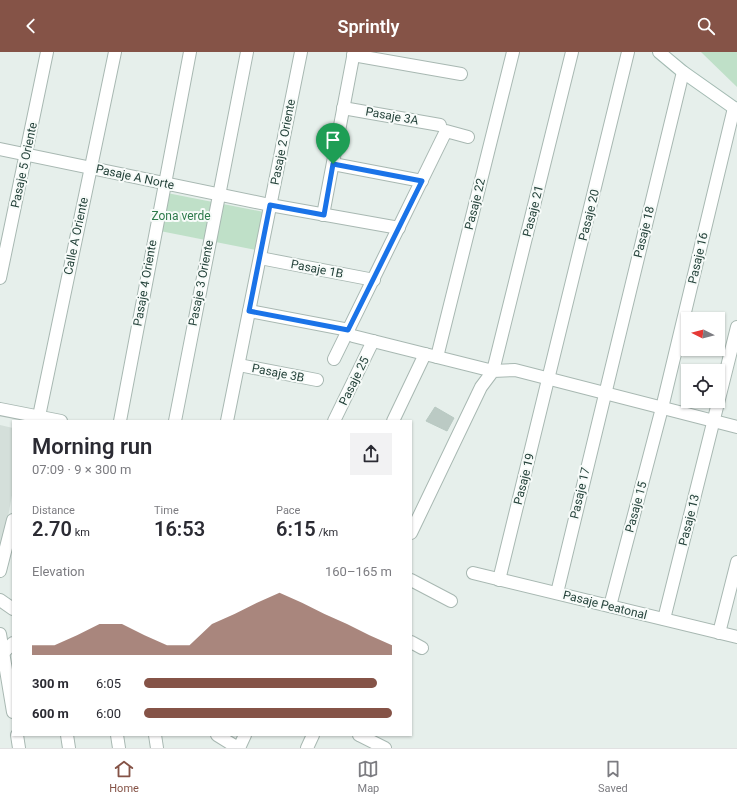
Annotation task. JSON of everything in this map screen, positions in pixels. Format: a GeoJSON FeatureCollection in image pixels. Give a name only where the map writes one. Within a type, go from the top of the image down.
{"type":"FeatureCollection","features":[{"type":"Feature","properties":{"kind":"street","name":"Pasaje 5 Oriente"},"geometry":{"type":"LineString","coordinates":[[0,278],[47,52]]}},
{"type":"Feature","properties":{"kind":"street","name":"Calle A Oriente"},"geometry":{"type":"LineString","coordinates":[[39,419],[115,52]]}},
{"type":"Feature","properties":{"kind":"street","name":"Pasaje 4 Oriente"},"geometry":{"type":"LineString","coordinates":[[120,420],[190,52]]}},
{"type":"Feature","properties":{"kind":"street","name":"Pasaje 3 Oriente"},"geometry":{"type":"LineString","coordinates":[[175,420],[218,194],[247,52]]}},
{"type":"Feature","properties":{"kind":"street","name":"Pasaje 2 Oriente"},"geometry":{"type":"LineString","coordinates":[[228,420],[301,52]]}},
{"type":"Feature","properties":{"kind":"street","name":"Pasaje 22"},"geometry":{"type":"LineString","coordinates":[[437,357],[513,52]]}},
{"type":"Feature","properties":{"kind":"street","name":"Pasaje 21"},"geometry":{"type":"LineString","coordinates":[[494,371],[572,52]]}},
{"type":"Feature","properties":{"kind":"street","name":"Pasaje 20"},"geometry":{"type":"LineString","coordinates":[[549,379],[628,52]]}},
{"type":"Feature","properties":{"kind":"street"},"geometry":{"type":"LineString","coordinates":[[659,52],[683,72],[735,109]]}},
{"type":"Feature","properties":{"kind":"street"},"geometry":{"type":"LineString","coordinates":[[324,215],[354,54],[461,74]]}},
{"type":"Feature","properties":{"kind":"street","name":"Pasaje 18"},"geometry":{"type":"LineString","coordinates":[[604,393],[683,72]]}},
{"type":"Feature","properties":{"kind":"street","name":"Pasaje 3A"},"geometry":{"type":"LineString","coordinates":[[343,108],[440,125]]}},
{"type":"Feature","properties":{"kind":"street","name":"Pasaje 16"},"geometry":{"type":"LineString","coordinates":[[662,408],[735,109]]}},
{"type":"Feature","properties":{"kind":"street"},"geometry":{"type":"LineString","coordinates":[[334,359],[351,333],[374,280],[446,131],[468,137]]}},
{"type":"Feature","properties":{"kind":"street","name":"Pasaje A Norte"},"geometry":{"type":"LineString","coordinates":[[0,149],[270,205],[399,228]]}},
{"type":"Feature","properties":{"kind":"street"},"geometry":{"type":"LineString","coordinates":[[333,164],[422,181]]}},
{"type":"Feature","properties":{"kind":"street","name":"Pasaje 1B"},"geometry":{"type":"LineString","coordinates":[[260,258],[374,280]]}},
{"type":"Feature","properties":{"kind":"street"},"geometry":{"type":"LineString","coordinates":[[249,311],[351,333],[373,341],[494,371],[515,370],[737,427]]}},
{"type":"Feature","properties":{"kind":"street","name":"Pasaje 13"},"geometry":{"type":"LineString","coordinates":[[664,619],[737,327]]}},
{"type":"Feature","properties":{"kind":"street","name":"Pasaje 25"},"geometry":{"type":"LineString","coordinates":[[334,420],[373,341]]}},
{"type":"Feature","properties":{"kind":"street"},"geometry":{"type":"LineString","coordinates":[[393,420],[425,354]]}},
{"type":"Feature","properties":{"kind":"street","name":"Pasaje 3B"},"geometry":{"type":"LineString","coordinates":[[239,365],[317,380]]}},
{"type":"Feature","properties":{"kind":"street"},"geometry":{"type":"LineString","coordinates":[[412,531],[482,388],[494,371]]}},
{"type":"Feature","properties":{"kind":"street","name":"Pasaje 19"},"geometry":{"type":"LineString","coordinates":[[499,580],[549,379]]}},
{"type":"Feature","properties":{"kind":"street","name":"Pasaje 17"},"geometry":{"type":"LineString","coordinates":[[556,593],[604,393]]}},
{"type":"Feature","properties":{"kind":"street","name":"Pasaje 15"},"geometry":{"type":"LineString","coordinates":[[610,606],[662,408]]}},
{"type":"Feature","properties":{"kind":"street"},"geometry":{"type":"LineString","coordinates":[[0,409],[39,419],[50,420]]}},
{"type":"Feature","properties":{"kind":"street"},"geometry":{"type":"LineString","coordinates":[[0,571],[12,524]]}},
{"type":"Feature","properties":{"kind":"street"},"geometry":{"type":"LineString","coordinates":[[719,633],[737,562]]}},
{"type":"Feature","properties":{"kind":"street","name":"Pasaje Peatonal"},"geometry":{"type":"LineString","coordinates":[[474,573],[737,637]]}},
{"type":"Feature","properties":{"kind":"street"},"geometry":{"type":"LineString","coordinates":[[412,580],[451,600]]}},
{"type":"Feature","properties":{"kind":"street"},"geometry":{"type":"LineString","coordinates":[[0,600],[12,608]]}},
{"type":"Feature","properties":{"kind":"street"},"geometry":{"type":"LineString","coordinates":[[0,634],[12,706]]}},
{"type":"Feature","properties":{"kind":"street"},"geometry":{"type":"LineString","coordinates":[[412,643],[422,648]]}},
{"type":"Feature","properties":{"kind":"street"},"geometry":{"type":"LineString","coordinates":[[3,654],[12,645]]}},
{"type":"Feature","properties":{"kind":"street"},"geometry":{"type":"LineString","coordinates":[[17,736],[19,748]]}},
{"type":"Feature","properties":{"kind":"street"},"geometry":{"type":"LineString","coordinates":[[67,736],[69,748]]}},
{"type":"Feature","properties":{"kind":"street"},"geometry":{"type":"LineString","coordinates":[[117,736],[118,748]]}},
{"type":"Feature","properties":{"kind":"street"},"geometry":{"type":"LineString","coordinates":[[155,736],[157,748]]}},
{"type":"Feature","properties":{"kind":"street"},"geometry":{"type":"LineString","coordinates":[[219,736],[239,748],[245,736]]}},
{"type":"Feature","properties":{"kind":"street"},"geometry":{"type":"LineString","coordinates":[[307,748],[313,736]]}},
{"type":"Feature","properties":{"kind":"street"},"geometry":{"type":"LineString","coordinates":[[361,736],[386,748]]}},
{"type":"Feature","properties":{"kind":"shaded area"},"geometry":{"type":"Polygon","coordinates":[[[0,425],[12,428],[12,495],[3,544],[0,549],[0,425]]]}},
{"type":"Feature","properties":{"kind":"green space"},"geometry":{"type":"Polygon","coordinates":[[[701,52],[737,52],[737,87],[701,52]]]}},
{"type":"Feature","properties":{"kind":"green space","name":"Zona verde"},"geometry":{"type":"Polygon","coordinates":[[[162,192],[269,213],[261,251],[155,230],[162,192]]]}},
{"type":"Feature","properties":{"kind":"building"},"geometry":{"type":"Polygon","coordinates":[[[435,407],[454,418],[447,431],[426,421],[435,407]]]}},
{"type":"Feature","properties":{"kind":"route"},"geometry":{"type":"LineString","coordinates":[[333,164],[422,181],[348,330],[249,311],[270,205],[324,215],[333,164]]}}]}
